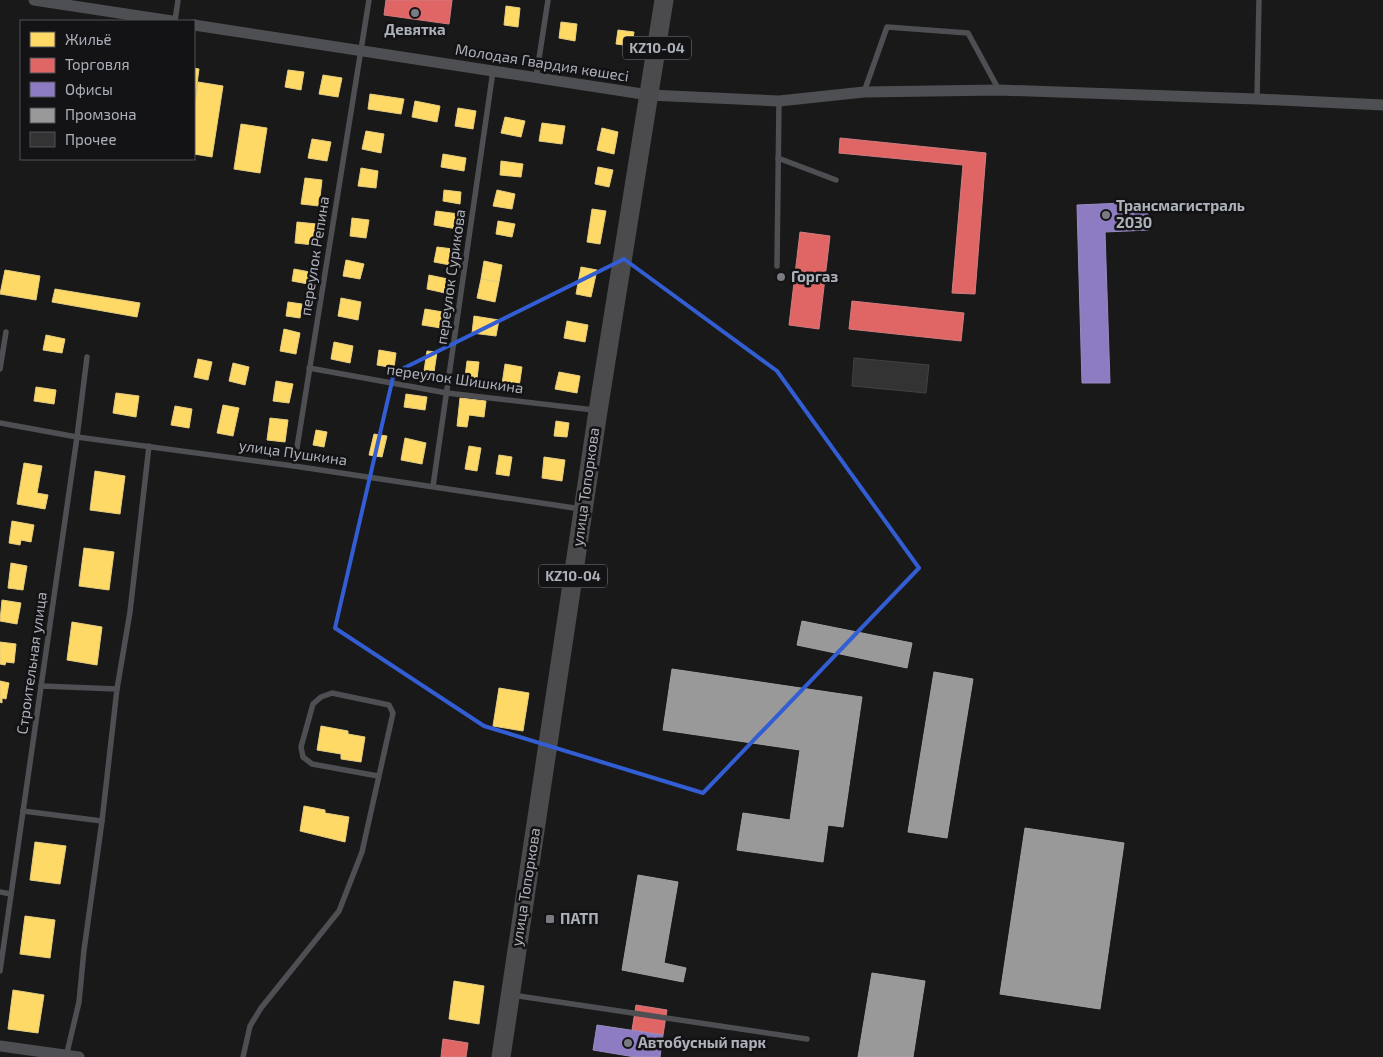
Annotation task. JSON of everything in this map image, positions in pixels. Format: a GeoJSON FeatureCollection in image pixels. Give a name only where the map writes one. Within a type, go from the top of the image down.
{"type":"FeatureCollection","features":[{"type":"Feature","properties":{"kind":"highway","name":"KZ10-04"},"geometry":{"type":"LineString","coordinates":[[649,95],[664,0]]}},
{"type":"Feature","properties":{"kind":"highway","name":"улица Топоркова"},"geometry":{"type":"LineString","coordinates":[[501,1057],[598,411],[649,95]]}},
{"type":"Feature","properties":{"kind":"street"},"geometry":{"type":"LineString","coordinates":[[34,0],[167,20]]}},
{"type":"Feature","properties":{"kind":"street","name":"Молодая Гвардия көшесі"},"geometry":{"type":"LineString","coordinates":[[195,25],[649,95],[779,101],[864,92],[999,90],[1383,105]]}},
{"type":"Feature","properties":{"kind":"street"},"geometry":{"type":"LineString","coordinates":[[0,1046],[79,1057]]}},
{"type":"Feature","properties":{"kind":"lane"},"geometry":{"type":"LineString","coordinates":[[174,20],[178,0]]}},
{"type":"Feature","properties":{"kind":"lane","name":"переулок Репина"},"geometry":{"type":"LineString","coordinates":[[294,466],[370,0]]}},
{"type":"Feature","properties":{"kind":"lane"},"geometry":{"type":"LineString","coordinates":[[536,78],[548,0]]}},
{"type":"Feature","properties":{"kind":"lane"},"geometry":{"type":"LineString","coordinates":[[1256,99],[1259,0]]}},
{"type":"Feature","properties":{"kind":"lane"},"geometry":{"type":"LineString","coordinates":[[864,92],[887,27],[968,33],[999,90]]}},
{"type":"Feature","properties":{"kind":"lane","name":"переулок Сурикова"},"geometry":{"type":"LineString","coordinates":[[434,486],[493,71]]}},
{"type":"Feature","properties":{"kind":"lane"},"geometry":{"type":"LineString","coordinates":[[777,266],[779,101]]}},
{"type":"Feature","properties":{"kind":"lane"},"geometry":{"type":"LineString","coordinates":[[778,158],[836,180]]}},
{"type":"Feature","properties":{"kind":"lane"},"geometry":{"type":"LineString","coordinates":[[0,369],[6,332]]}},
{"type":"Feature","properties":{"kind":"lane","name":"Строительная улица"},"geometry":{"type":"LineString","coordinates":[[0,971],[87,357]]}},
{"type":"Feature","properties":{"kind":"lane","name":"переулок Шишкина"},"geometry":{"type":"LineString","coordinates":[[310,368],[447,393],[598,411]]}},
{"type":"Feature","properties":{"kind":"lane","name":"улица Пушкина"},"geometry":{"type":"LineString","coordinates":[[0,423],[77,437],[294,466],[583,509]]}},
{"type":"Feature","properties":{"kind":"lane"},"geometry":{"type":"LineString","coordinates":[[66,1056],[80,1002],[84,950],[102,821],[117,689],[130,612],[150,446]]}},
{"type":"Feature","properties":{"kind":"lane"},"geometry":{"type":"LineString","coordinates":[[41,686],[117,689]]}},
{"type":"Feature","properties":{"kind":"lane"},"geometry":{"type":"LineString","coordinates":[[243,1057],[250,1026],[261,1008],[339,910],[362,852],[393,713],[389,705],[332,693],[321,697],[313,704],[301,747],[303,757],[312,764],[378,776]]}},
{"type":"Feature","properties":{"kind":"lane"},"geometry":{"type":"LineString","coordinates":[[23,812],[102,821]]}},
{"type":"Feature","properties":{"kind":"lane"},"geometry":{"type":"LineString","coordinates":[[0,892],[11,894]]}},
{"type":"Feature","properties":{"kind":"lane"},"geometry":{"type":"LineString","coordinates":[[510,995],[807,1039]]}},
{"type":"Feature","properties":{"kind":"highlighted area"},"geometry":{"type":"Polygon","coordinates":[[[624,259],[777,371],[919,568],[703,793],[484,726],[335,628],[394,373],[624,259]]]}},
{"type":"Feature","properties":{"kind":"building: Жильё"},"geometry":{"type":"Polygon","coordinates":[[[506,6],[520,8],[518,27],[504,25],[506,6]]]}},
{"type":"Feature","properties":{"kind":"building: Жильё"},"geometry":{"type":"Polygon","coordinates":[[[561,22],[577,24],[575,41],[559,38],[561,22]]]}},
{"type":"Feature","properties":{"kind":"building: Жильё"},"geometry":{"type":"Polygon","coordinates":[[[618,30],[634,32],[632,46],[616,44],[618,30]]]}},
{"type":"Feature","properties":{"kind":"building: Жильё"},"geometry":{"type":"Polygon","coordinates":[[[195,68],[199,69],[195,99],[195,68]]]}},
{"type":"Feature","properties":{"kind":"building: Жильё"},"geometry":{"type":"Polygon","coordinates":[[[288,70],[304,72],[301,90],[285,87],[288,70]]]}},
{"type":"Feature","properties":{"kind":"building: Жильё"},"geometry":{"type":"Polygon","coordinates":[[[323,75],[342,78],[338,97],[319,94],[323,75]]]}},
{"type":"Feature","properties":{"kind":"building: Жильё"},"geometry":{"type":"Polygon","coordinates":[[[198,82],[223,86],[212,157],[195,154],[195,103],[198,82]]]}},
{"type":"Feature","properties":{"kind":"building: Жильё"},"geometry":{"type":"Polygon","coordinates":[[[370,94],[404,99],[401,114],[368,109],[370,94]]]}},
{"type":"Feature","properties":{"kind":"building: Жильё"},"geometry":{"type":"Polygon","coordinates":[[[415,101],[440,106],[437,122],[412,117],[415,101]]]}},
{"type":"Feature","properties":{"kind":"building: Жильё"},"geometry":{"type":"Polygon","coordinates":[[[458,108],[476,111],[473,129],[455,126],[458,108]]]}},
{"type":"Feature","properties":{"kind":"building: Жильё"},"geometry":{"type":"Polygon","coordinates":[[[505,117],[525,121],[521,137],[501,133],[505,117]]]}},
{"type":"Feature","properties":{"kind":"building: Жильё"},"geometry":{"type":"Polygon","coordinates":[[[542,123],[565,126],[562,144],[539,141],[542,123]]]}},
{"type":"Feature","properties":{"kind":"building: Жильё"},"geometry":{"type":"Polygon","coordinates":[[[241,124],[267,128],[260,173],[234,169],[241,124]]]}},
{"type":"Feature","properties":{"kind":"building: Жильё"},"geometry":{"type":"Polygon","coordinates":[[[602,128],[618,132],[614,154],[597,150],[602,128]]]}},
{"type":"Feature","properties":{"kind":"building: Жильё"},"geometry":{"type":"Polygon","coordinates":[[[366,131],[384,134],[381,153],[362,149],[366,131]]]}},
{"type":"Feature","properties":{"kind":"building: Жильё"},"geometry":{"type":"Polygon","coordinates":[[[312,139],[331,142],[327,161],[308,158],[312,139]]]}},
{"type":"Feature","properties":{"kind":"building: Жильё"},"geometry":{"type":"Polygon","coordinates":[[[443,154],[466,158],[464,171],[441,167],[443,154]]]}},
{"type":"Feature","properties":{"kind":"building: Жильё"},"geometry":{"type":"Polygon","coordinates":[[[501,161],[523,164],[521,177],[500,175],[501,161]]]}},
{"type":"Feature","properties":{"kind":"building: Жильё"},"geometry":{"type":"Polygon","coordinates":[[[598,167],[613,170],[609,187],[595,184],[598,167]]]}},
{"type":"Feature","properties":{"kind":"building: Жильё"},"geometry":{"type":"Polygon","coordinates":[[[361,168],[378,171],[376,188],[358,186],[361,168]]]}},
{"type":"Feature","properties":{"kind":"building: Жильё"},"geometry":{"type":"Polygon","coordinates":[[[305,178],[322,180],[319,206],[301,204],[305,178]]]}},
{"type":"Feature","properties":{"kind":"building: Жильё"},"geometry":{"type":"Polygon","coordinates":[[[444,190],[461,192],[460,204],[443,201],[444,190]]]}},
{"type":"Feature","properties":{"kind":"building: Жильё"},"geometry":{"type":"Polygon","coordinates":[[[497,190],[515,194],[512,209],[493,206],[497,190]]]}},
{"type":"Feature","properties":{"kind":"building: Жильё"},"geometry":{"type":"Polygon","coordinates":[[[592,209],[606,211],[600,244],[587,242],[592,209]]]}},
{"type":"Feature","properties":{"kind":"building: Жильё"},"geometry":{"type":"Polygon","coordinates":[[[436,211],[459,214],[457,229],[434,225],[436,211]]]}},
{"type":"Feature","properties":{"kind":"building: Жильё"},"geometry":{"type":"Polygon","coordinates":[[[352,218],[369,220],[366,238],[350,236],[352,218]]]}},
{"type":"Feature","properties":{"kind":"building: Жильё"},"geometry":{"type":"Polygon","coordinates":[[[498,221],[515,224],[512,237],[496,234],[498,221]]]}},
{"type":"Feature","properties":{"kind":"building: Жильё"},"geometry":{"type":"Polygon","coordinates":[[[297,222],[317,224],[314,245],[295,243],[297,222]]]}},
{"type":"Feature","properties":{"kind":"building: Жильё"},"geometry":{"type":"Polygon","coordinates":[[[437,247],[453,249],[450,265],[434,262],[437,247]]]}},
{"type":"Feature","properties":{"kind":"building: Жильё"},"geometry":{"type":"Polygon","coordinates":[[[346,260],[364,264],[360,279],[343,276],[346,260]]]}},
{"type":"Feature","properties":{"kind":"building: Жильё"},"geometry":{"type":"Polygon","coordinates":[[[484,261],[502,265],[499,282],[481,279],[484,261]]]}},
{"type":"Feature","properties":{"kind":"building: Жильё"},"geometry":{"type":"Polygon","coordinates":[[[581,267],[597,270],[591,297],[576,294],[581,267]]]}},
{"type":"Feature","properties":{"kind":"building: Жильё"},"geometry":{"type":"Polygon","coordinates":[[[294,269],[310,272],[308,284],[292,281],[294,269]]]}},
{"type":"Feature","properties":{"kind":"building: Жильё"},"geometry":{"type":"Polygon","coordinates":[[[5,270],[40,276],[36,300],[0,294],[5,270]]]}},
{"type":"Feature","properties":{"kind":"building: Жильё"},"geometry":{"type":"Polygon","coordinates":[[[429,275],[448,279],[445,293],[427,289],[429,275]]]}},
{"type":"Feature","properties":{"kind":"building: Жильё"},"geometry":{"type":"Polygon","coordinates":[[[481,279],[499,282],[495,302],[477,298],[481,279]]]}},
{"type":"Feature","properties":{"kind":"building: Жильё"},"geometry":{"type":"Polygon","coordinates":[[[55,289],[140,303],[137,317],[52,302],[55,289]]]}},
{"type":"Feature","properties":{"kind":"building: Жильё"},"geometry":{"type":"Polygon","coordinates":[[[341,298],[361,302],[358,320],[338,316],[341,298]]]}},
{"type":"Feature","properties":{"kind":"building: Жильё"},"geometry":{"type":"Polygon","coordinates":[[[288,302],[302,304],[300,318],[286,316],[288,302]]]}},
{"type":"Feature","properties":{"kind":"building: Жильё"},"geometry":{"type":"Polygon","coordinates":[[[425,309],[443,312],[441,328],[422,325],[425,309]]]}},
{"type":"Feature","properties":{"kind":"building: Жильё"},"geometry":{"type":"Polygon","coordinates":[[[474,316],[499,320],[496,336],[472,333],[474,316]]]}},
{"type":"Feature","properties":{"kind":"building: Жильё"},"geometry":{"type":"Polygon","coordinates":[[[567,321],[588,325],[585,342],[564,338],[567,321]]]}},
{"type":"Feature","properties":{"kind":"building: Жильё"},"geometry":{"type":"Polygon","coordinates":[[[284,329],[300,333],[296,354],[280,351],[284,329]]]}},
{"type":"Feature","properties":{"kind":"building: Жильё"},"geometry":{"type":"Polygon","coordinates":[[[46,335],[65,339],[62,353],[43,350],[46,335]]]}},
{"type":"Feature","properties":{"kind":"building: Жильё"},"geometry":{"type":"Polygon","coordinates":[[[334,342],[353,346],[350,363],[331,359],[334,342]]]}},
{"type":"Feature","properties":{"kind":"building: Жильё"},"geometry":{"type":"Polygon","coordinates":[[[379,350],[396,353],[394,368],[377,365],[379,350]]]}},
{"type":"Feature","properties":{"kind":"building: Жильё"},"geometry":{"type":"Polygon","coordinates":[[[427,351],[437,352],[434,372],[424,371],[427,351]]]}},
{"type":"Feature","properties":{"kind":"building: Жильё"},"geometry":{"type":"Polygon","coordinates":[[[198,359],[212,362],[208,380],[194,377],[198,359]]]}},
{"type":"Feature","properties":{"kind":"building: Жильё"},"geometry":{"type":"Polygon","coordinates":[[[467,361],[479,362],[477,379],[465,377],[467,361]]]}},
{"type":"Feature","properties":{"kind":"building: Жильё"},"geometry":{"type":"Polygon","coordinates":[[[233,363],[249,367],[245,385],[229,381],[233,363]]]}},
{"type":"Feature","properties":{"kind":"building: Жильё"},"geometry":{"type":"Polygon","coordinates":[[[505,364],[522,367],[519,387],[502,384],[505,364]]]}},
{"type":"Feature","properties":{"kind":"building: Жильё"},"geometry":{"type":"Polygon","coordinates":[[[559,372],[580,376],[577,393],[555,389],[559,372]]]}},
{"type":"Feature","properties":{"kind":"building: Жильё"},"geometry":{"type":"Polygon","coordinates":[[[276,381],[293,384],[289,403],[273,401],[276,381]]]}},
{"type":"Feature","properties":{"kind":"building: Жильё"},"geometry":{"type":"Polygon","coordinates":[[[36,387],[56,390],[54,404],[34,401],[36,387]]]}},
{"type":"Feature","properties":{"kind":"building: Жильё"},"geometry":{"type":"Polygon","coordinates":[[[116,393],[139,396],[136,417],[113,413],[116,393]]]}},
{"type":"Feature","properties":{"kind":"building: Жильё"},"geometry":{"type":"Polygon","coordinates":[[[406,394],[427,397],[425,410],[404,407],[406,394]]]}},
{"type":"Feature","properties":{"kind":"building: Жильё"},"geometry":{"type":"Polygon","coordinates":[[[460,398],[486,401],[484,417],[469,415],[467,427],[457,426],[460,398]]]}},
{"type":"Feature","properties":{"kind":"building: Жильё"},"geometry":{"type":"Polygon","coordinates":[[[223,405],[239,408],[233,436],[217,433],[223,405]]]}},
{"type":"Feature","properties":{"kind":"building: Жильё"},"geometry":{"type":"Polygon","coordinates":[[[175,406],[192,409],[189,428],[171,425],[175,406]]]}},
{"type":"Feature","properties":{"kind":"building: Жильё"},"geometry":{"type":"Polygon","coordinates":[[[270,418],[288,420],[285,442],[267,440],[270,418]]]}},
{"type":"Feature","properties":{"kind":"building: Жильё"},"geometry":{"type":"Polygon","coordinates":[[[556,421],[569,423],[567,437],[554,436],[556,421]]]}},
{"type":"Feature","properties":{"kind":"building: Жильё"},"geometry":{"type":"Polygon","coordinates":[[[316,430],[327,432],[324,447],[313,445],[316,430]]]}},
{"type":"Feature","properties":{"kind":"building: Жильё"},"geometry":{"type":"Polygon","coordinates":[[[374,434],[387,436],[382,457],[369,455],[374,434]]]}},
{"type":"Feature","properties":{"kind":"building: Жильё"},"geometry":{"type":"Polygon","coordinates":[[[405,438],[426,443],[422,464],[401,460],[405,438]]]}},
{"type":"Feature","properties":{"kind":"building: Жильё"},"geometry":{"type":"Polygon","coordinates":[[[469,446],[481,448],[477,471],[465,469],[469,446]]]}},
{"type":"Feature","properties":{"kind":"building: Жильё"},"geometry":{"type":"Polygon","coordinates":[[[499,455],[512,457],[509,476],[496,474],[499,455]]]}},
{"type":"Feature","properties":{"kind":"building: Жильё"},"geometry":{"type":"Polygon","coordinates":[[[544,457],[565,460],[562,481],[542,478],[544,457]]]}},
{"type":"Feature","properties":{"kind":"building: Жильё"},"geometry":{"type":"Polygon","coordinates":[[[24,463],[42,466],[37,493],[48,495],[45,509],[17,504],[24,463]]]}},
{"type":"Feature","properties":{"kind":"building: Жильё"},"geometry":{"type":"Polygon","coordinates":[[[95,471],[125,476],[120,514],[90,510],[95,471]]]}},
{"type":"Feature","properties":{"kind":"building: Жильё"},"geometry":{"type":"Polygon","coordinates":[[[12,521],[34,525],[31,542],[21,540],[20,545],[9,543],[12,521]]]}},
{"type":"Feature","properties":{"kind":"building: Жильё"},"geometry":{"type":"Polygon","coordinates":[[[84,548],[114,552],[109,590],[79,586],[84,548]]]}},
{"type":"Feature","properties":{"kind":"building: Жильё"},"geometry":{"type":"Polygon","coordinates":[[[11,563],[27,566],[23,590],[8,588],[11,563]]]}},
{"type":"Feature","properties":{"kind":"building: Жильё"},"geometry":{"type":"Polygon","coordinates":[[[2,600],[21,603],[17,624],[0,621],[2,600]]]}},
{"type":"Feature","properties":{"kind":"building: Жильё"},"geometry":{"type":"Polygon","coordinates":[[[72,622],[102,627],[97,665],[67,660],[72,622]]]}},
{"type":"Feature","properties":{"kind":"building: Жильё"},"geometry":{"type":"Polygon","coordinates":[[[0,642],[16,644],[14,663],[6,662],[5,665],[0,664],[0,642]]]}},
{"type":"Feature","properties":{"kind":"building: Жильё"},"geometry":{"type":"Polygon","coordinates":[[[0,681],[9,683],[6,699],[2,698],[2,703],[0,702],[0,681]]]}},
{"type":"Feature","properties":{"kind":"building: Жильё"},"geometry":{"type":"Polygon","coordinates":[[[499,688],[529,693],[523,731],[493,726],[499,688]]]}},
{"type":"Feature","properties":{"kind":"building: Жильё"},"geometry":{"type":"Polygon","coordinates":[[[321,726],[348,731],[348,734],[365,737],[361,762],[341,759],[341,754],[317,750],[321,726]]]}},
{"type":"Feature","properties":{"kind":"building: Жильё"},"geometry":{"type":"Polygon","coordinates":[[[304,806],[325,810],[325,813],[349,817],[345,842],[300,831],[304,806]]]}},
{"type":"Feature","properties":{"kind":"building: Жильё"},"geometry":{"type":"Polygon","coordinates":[[[35,842],[66,846],[60,884],[30,880],[35,842]]]}},
{"type":"Feature","properties":{"kind":"building: Жильё"},"geometry":{"type":"Polygon","coordinates":[[[25,916],[55,920],[50,958],[20,954],[25,916]]]}},
{"type":"Feature","properties":{"kind":"building: Жильё"},"geometry":{"type":"Polygon","coordinates":[[[454,981],[484,986],[479,1024],[449,1019],[454,981]]]}},
{"type":"Feature","properties":{"kind":"building: Жильё"},"geometry":{"type":"Polygon","coordinates":[[[13,990],[44,995],[38,1033],[8,1029],[13,990]]]}},
{"type":"Feature","properties":{"kind":"building: Торговля"},"geometry":{"type":"Polygon","coordinates":[[[386,0],[452,0],[449,24],[384,15],[386,0]]]}},
{"type":"Feature","properties":{"kind":"building: Торговля"},"geometry":{"type":"Polygon","coordinates":[[[840,138],[986,153],[975,294],[952,293],[963,165],[839,153],[840,138]]]}},
{"type":"Feature","properties":{"kind":"building: Торговля"},"geometry":{"type":"Polygon","coordinates":[[[800,232],[830,236],[819,329],[789,325],[800,232]]]}},
{"type":"Feature","properties":{"kind":"building: Торговля"},"geometry":{"type":"Polygon","coordinates":[[[852,301],[964,313],[961,341],[849,329],[852,301]]]}},
{"type":"Feature","properties":{"kind":"building: Торговля"},"geometry":{"type":"Polygon","coordinates":[[[636,1005],[667,1010],[663,1035],[632,1030],[636,1005]]]}},
{"type":"Feature","properties":{"kind":"building: Торговля"},"geometry":{"type":"Polygon","coordinates":[[[443,1039],[468,1043],[466,1057],[441,1057],[443,1039]]]}},
{"type":"Feature","properties":{"kind":"building: Офисы"},"geometry":{"type":"Polygon","coordinates":[[[1147,202],[1149,230],[1105,232],[1110,383],[1082,383],[1077,205],[1147,202]]]}},
{"type":"Feature","properties":{"kind":"building: Офисы","name":"Автобусный парк"},"geometry":{"type":"Polygon","coordinates":[[[597,1025],[663,1035],[660,1057],[635,1057],[593,1050],[597,1025]]]}},
{"type":"Feature","properties":{"kind":"building: Промзона"},"geometry":{"type":"Polygon","coordinates":[[[802,621],[912,643],[907,668],[797,645],[802,621]]]}},
{"type":"Feature","properties":{"kind":"building: Промзона"},"geometry":{"type":"Polygon","coordinates":[[[672,669],[862,697],[843,827],[828,825],[823,862],[737,850],[743,813],[790,820],[800,750],[663,730],[672,669]]]}},
{"type":"Feature","properties":{"kind":"building: Промзона"},"geometry":{"type":"Polygon","coordinates":[[[934,672],[973,679],[947,838],[908,832],[934,672]]]}},
{"type":"Feature","properties":{"kind":"building: Промзона"},"geometry":{"type":"Polygon","coordinates":[[[1025,828],[1124,843],[1100,1009],[1000,994],[1025,828]]]}},
{"type":"Feature","properties":{"kind":"building: Промзона"},"geometry":{"type":"Polygon","coordinates":[[[638,875],[678,882],[664,963],[686,968],[683,982],[622,970],[638,875]]]}},
{"type":"Feature","properties":{"kind":"building: Промзона"},"geometry":{"type":"Polygon","coordinates":[[[872,973],[925,981],[913,1057],[858,1057],[872,973]]]}},
{"type":"Feature","properties":{"kind":"building: Прочее"},"geometry":{"type":"Polygon","coordinates":[[[854,358],[929,365],[926,393],[852,386],[854,358]]]}},
{"type":"Feature","properties":{"kind":"place","name":"Девятка"},"geometry":{"type":"Point","coordinates":[415,13]}},
{"type":"Feature","properties":{"kind":"place","name":"Трансмагистраль 2030"},"geometry":{"type":"Point","coordinates":[1106,215]}},
{"type":"Feature","properties":{"kind":"place","name":"Горгаз"},"geometry":{"type":"Point","coordinates":[781,277]}},
{"type":"Feature","properties":{"kind":"place","name":"ПАТП"},"geometry":{"type":"Point","coordinates":[550,919]}},
{"type":"Feature","properties":{"kind":"place","name":"Автобусный парк"},"geometry":{"type":"Point","coordinates":[628,1043]}}]}
